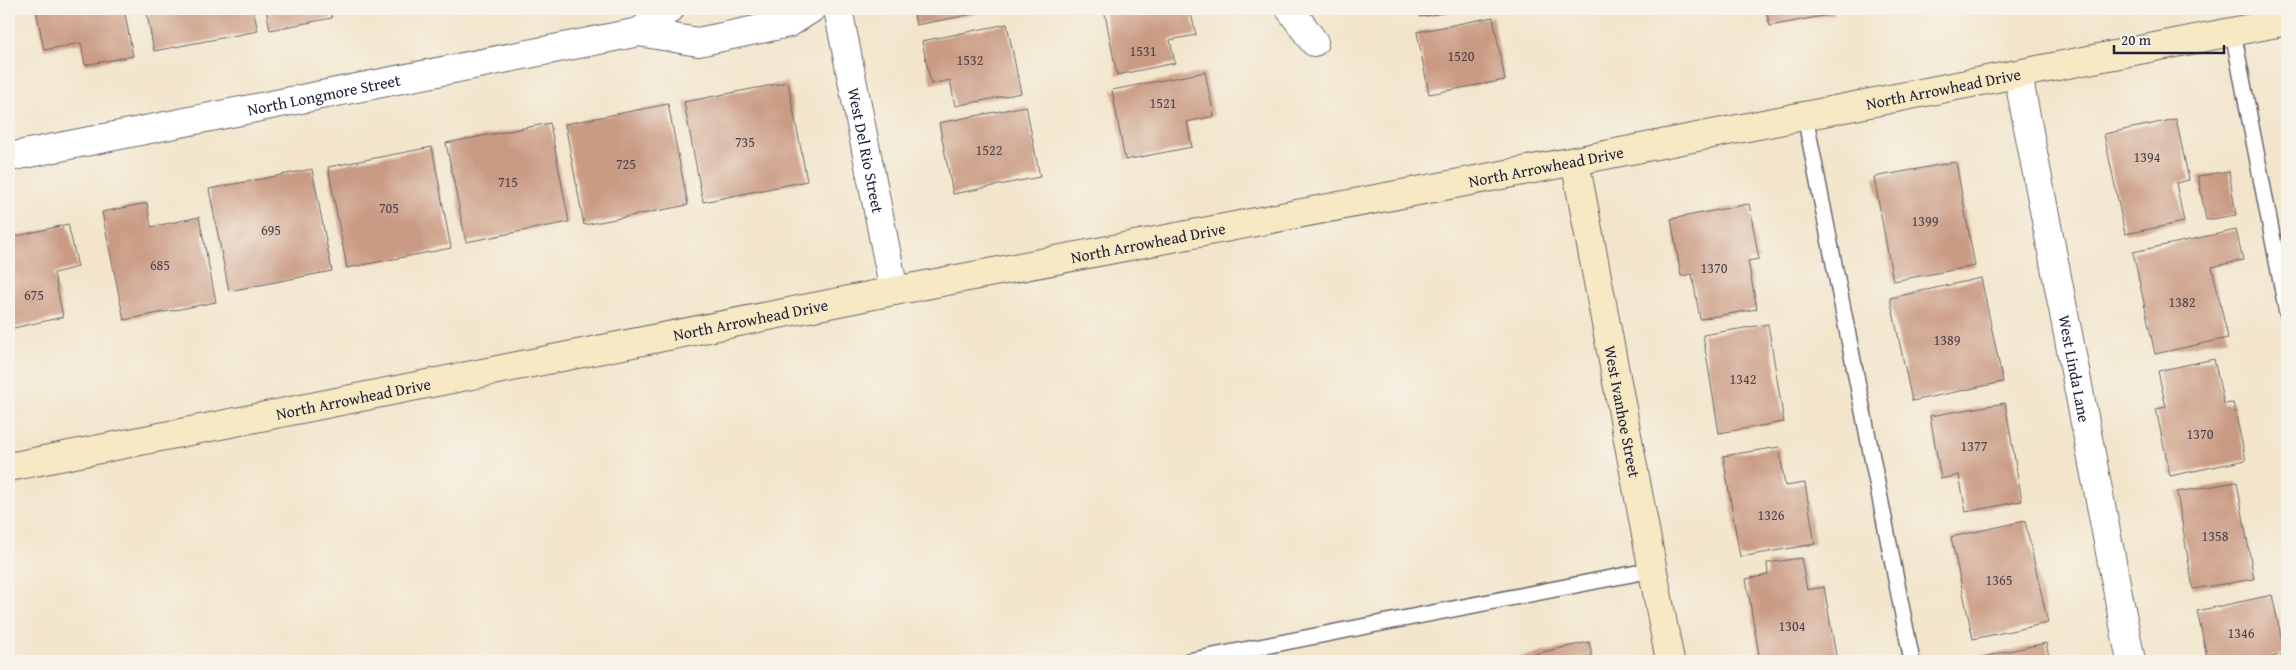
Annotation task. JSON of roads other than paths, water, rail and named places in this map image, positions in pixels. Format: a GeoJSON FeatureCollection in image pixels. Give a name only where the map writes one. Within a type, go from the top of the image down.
{"type":"FeatureCollection","features":[{"type":"Feature","properties":{"kind":"street","name":"North Longmore Street"},"geometry":{"type":"LineString","coordinates":[[639,32],[670,9]]}},
{"type":"Feature","properties":{"kind":"street","name":"North Longmore Street"},"geometry":{"type":"LineString","coordinates":[[9,157],[639,32],[698,42],[789,23],[812,9]]}},
{"type":"Feature","properties":{"kind":"street","name":"West Del Rio Street"},"geometry":{"type":"LineString","coordinates":[[838,9],[894,291]]}},
{"type":"Feature","properties":{"kind":"street"},"geometry":{"type":"LineString","coordinates":[[1290,9],[1314,42]]}},
{"type":"Feature","properties":{"kind":"street","name":"North Arrowhead Drive"},"geometry":{"type":"LineString","coordinates":[[9,467],[894,291],[1575,161],[2287,21]]}},
{"type":"Feature","properties":{"kind":"street","name":"West Linda Lane"},"geometry":{"type":"LineString","coordinates":[[2018,75],[2131,661]]}},
{"type":"Feature","properties":{"kind":"street","name":"West Ivanhoe Street"},"geometry":{"type":"LineString","coordinates":[[1575,161],[1670,661]]}},
{"type":"Feature","properties":{"kind":"lane"},"geometry":{"type":"LineString","coordinates":[[2232,32],[2287,313]]}},
{"type":"Feature","properties":{"kind":"lane"},"geometry":{"type":"LineString","coordinates":[[1805,116],[1912,661]]}},
{"type":"Feature","properties":{"kind":"lane"},"geometry":{"type":"LineString","coordinates":[[1188,661],[1652,570]]}}]}
